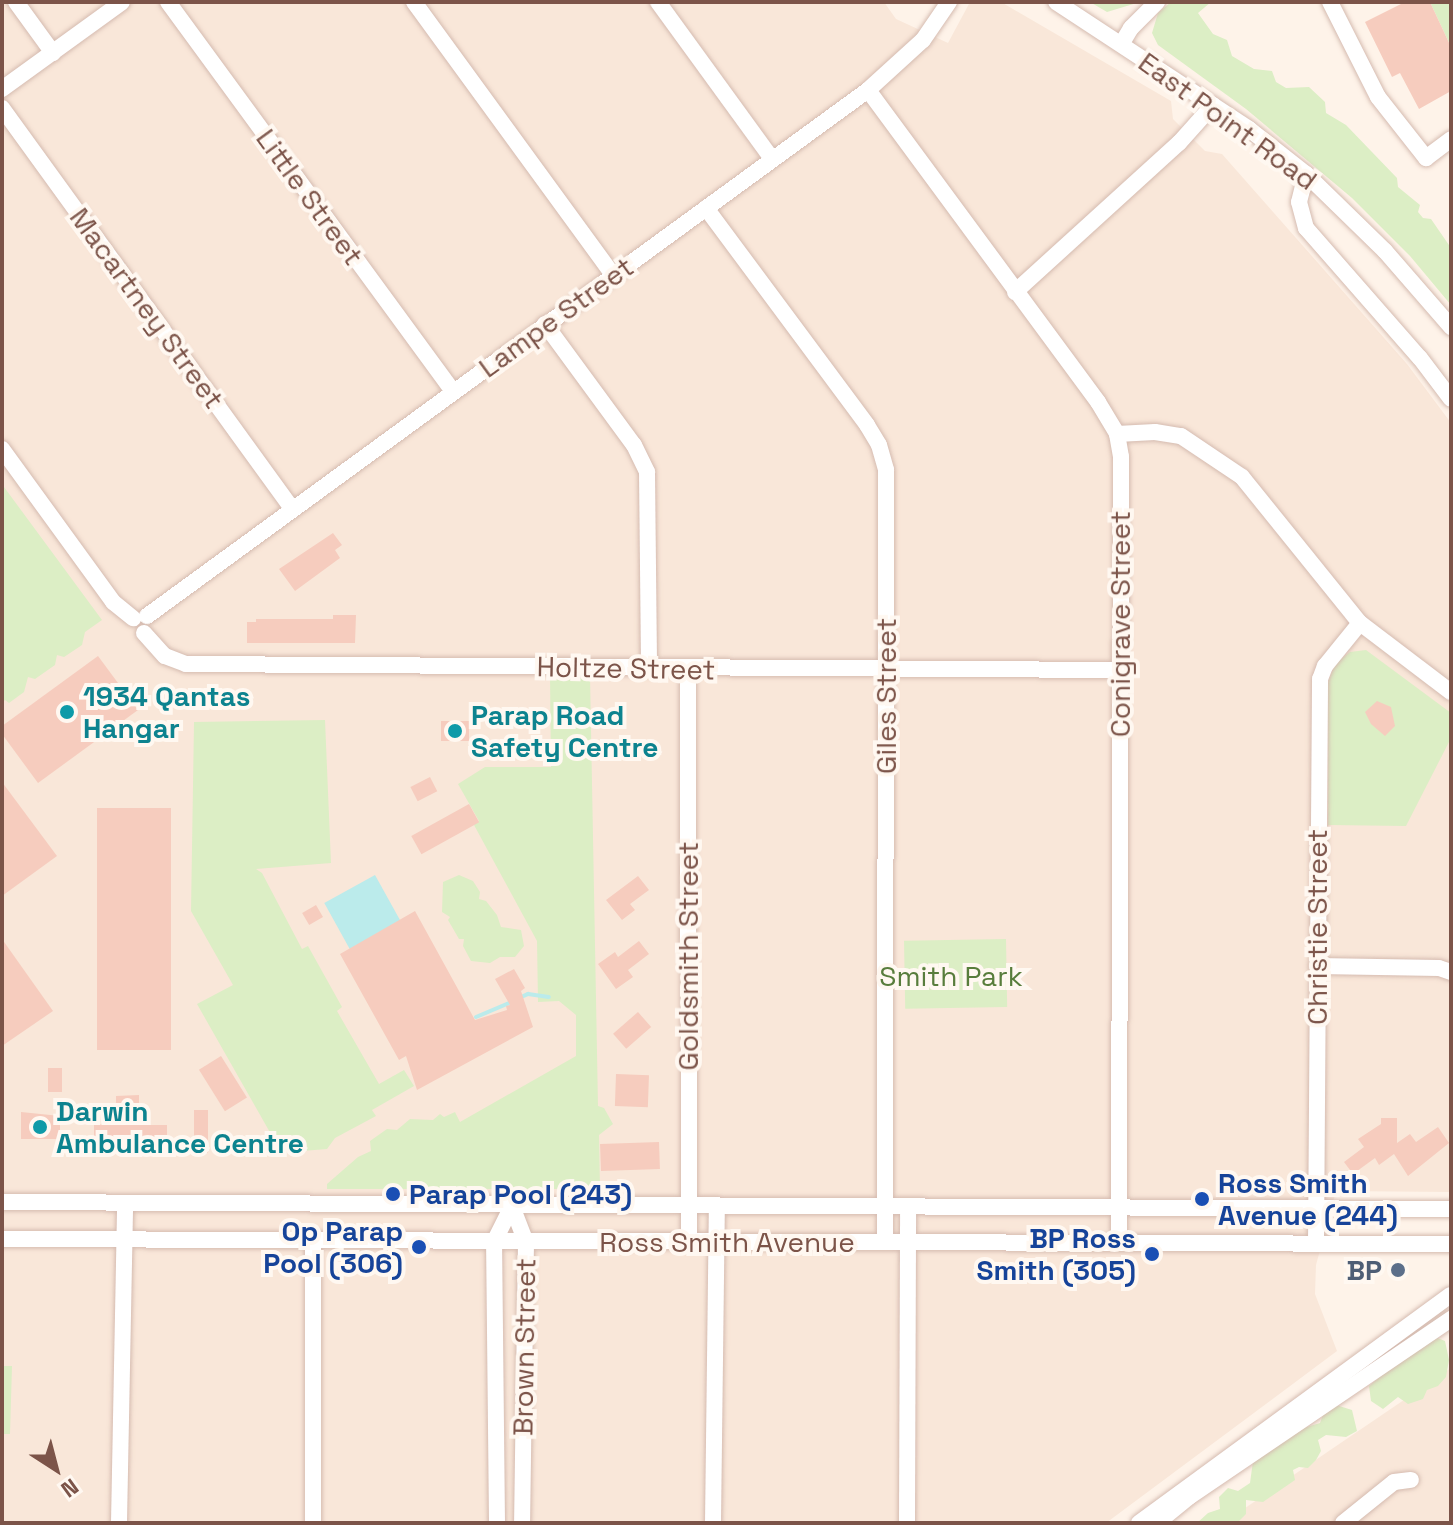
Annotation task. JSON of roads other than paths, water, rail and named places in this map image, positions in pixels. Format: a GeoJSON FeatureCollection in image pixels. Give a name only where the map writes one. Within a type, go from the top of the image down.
{"type":"FeatureCollection","features":[{"type":"Feature","properties":{"kind":"street"},"geometry":{"type":"LineString","coordinates":[[16,2],[53,53]]}},
{"type":"Feature","properties":{"kind":"street"},"geometry":{"type":"LineString","coordinates":[[2,89],[122,2]]}},
{"type":"Feature","properties":{"kind":"street","name":"Little Street"},"geometry":{"type":"LineString","coordinates":[[168,2],[453,392]]}},
{"type":"Feature","properties":{"kind":"street"},"geometry":{"type":"LineString","coordinates":[[414,2],[613,275]]}},
{"type":"Feature","properties":{"kind":"street"},"geometry":{"type":"LineString","coordinates":[[658,2],[772,159]]}},
{"type":"Feature","properties":{"kind":"street","name":"Lampe Street"},"geometry":{"type":"LineString","coordinates":[[140,617],[868,90],[923,40],[949,2]]}},
{"type":"Feature","properties":{"kind":"street","name":"East Point Road"},"geometry":{"type":"LineString","coordinates":[[1056,2],[1213,105],[1306,174],[1385,251],[1451,327]]}},
{"type":"Feature","properties":{"kind":"street"},"geometry":{"type":"LineString","coordinates":[[1122,43],[1131,28],[1157,2]]}},
{"type":"Feature","properties":{"kind":"street"},"geometry":{"type":"LineString","coordinates":[[1330,2],[1378,97],[1426,158],[1451,139]]}},
{"type":"Feature","properties":{"kind":"street","name":"Conigrave Street"},"geometry":{"type":"LineString","coordinates":[[868,90],[1098,402],[1117,434],[1121,457],[1119,1240]]}},
{"type":"Feature","properties":{"kind":"street"},"geometry":{"type":"LineString","coordinates":[[1015,292],[1179,143],[1213,105]]}},
{"type":"Feature","properties":{"kind":"street","name":"Macartney Street"},"geometry":{"type":"LineString","coordinates":[[2,108],[292,508]]}},
{"type":"Feature","properties":{"kind":"street"},"geometry":{"type":"LineString","coordinates":[[1306,174],[1299,202],[1306,228],[1420,358],[1451,399]]}},
{"type":"Feature","properties":{"kind":"street","name":"Giles Street"},"geometry":{"type":"LineString","coordinates":[[706,208],[879,445],[887,487],[885,1241]]}},
{"type":"Feature","properties":{"kind":"street"},"geometry":{"type":"LineString","coordinates":[[545,324],[634,445],[647,472],[649,668]]}},
{"type":"Feature","properties":{"kind":"street"},"geometry":{"type":"LineString","coordinates":[[1117,434],[1155,432],[1181,436],[1242,477],[1360,623],[1451,692]]}},
{"type":"Feature","properties":{"kind":"street"},"geometry":{"type":"LineString","coordinates":[[2,449],[113,602],[140,617]]}},
{"type":"Feature","properties":{"kind":"street","name":"Holtze Street"},"geometry":{"type":"LineString","coordinates":[[140,617],[151,627],[144,633],[165,656],[186,664],[1120,670]]}},
{"type":"Feature","properties":{"kind":"street","name":"Christie Street"},"geometry":{"type":"LineString","coordinates":[[1316,1244],[1320,679],[1325,666],[1360,623]]}},
{"type":"Feature","properties":{"kind":"street","name":"Goldsmith Street"},"geometry":{"type":"LineString","coordinates":[[688,669],[689,1242]]}},
{"type":"Feature","properties":{"kind":"street"},"geometry":{"type":"LineString","coordinates":[[1317,966],[1439,968],[1451,972]]}},
{"type":"Feature","properties":{"kind":"street","name":"Ross Smith Avenue"},"geometry":{"type":"LineString","coordinates":[[2,1202],[125,1205],[1451,1209]]}},
{"type":"Feature","properties":{"kind":"street"},"geometry":{"type":"LineString","coordinates":[[119,1523],[125,1205]]}},
{"type":"Feature","properties":{"kind":"street","name":"Brown Street"},"geometry":{"type":"LineString","coordinates":[[497,1523],[494,1242],[512,1206]]}},
{"type":"Feature","properties":{"kind":"street","name":"Brown Street"},"geometry":{"type":"LineString","coordinates":[[512,1206],[526,1242],[522,1523]]}},
{"type":"Feature","properties":{"kind":"street"},"geometry":{"type":"LineString","coordinates":[[713,1523],[717,1206]]}},
{"type":"Feature","properties":{"kind":"street"},"geometry":{"type":"LineString","coordinates":[[907,1523],[908,1207]]}},
{"type":"Feature","properties":{"kind":"street","name":"Ross Smith Avenue"},"geometry":{"type":"LineString","coordinates":[[2,1239],[494,1242],[1119,1240],[1451,1244]]}},
{"type":"Feature","properties":{"kind":"street"},"geometry":{"type":"LineString","coordinates":[[313,1239],[313,1523]]}},
{"type":"Feature","properties":{"kind":"street"},"geometry":{"type":"LineString","coordinates":[[1430,1246],[1444,1247],[1451,1253]]}},
{"type":"Feature","properties":{"kind":"street"},"geometry":{"type":"LineString","coordinates":[[1139,1523],[1451,1295]]}},
{"type":"Feature","properties":{"kind":"street"},"geometry":{"type":"LineString","coordinates":[[1157,1523],[1189,1497],[1451,1319]]}},
{"type":"Feature","properties":{"kind":"street"},"geometry":{"type":"LineString","coordinates":[[1329,1382],[1340,1397]]}},
{"type":"Feature","properties":{"kind":"street"},"geometry":{"type":"LineString","coordinates":[[1343,1523],[1394,1482],[1411,1480]]}},
{"type":"Feature","properties":{"kind":"water"},"geometry":{"type":"Polygon","coordinates":[[[375,875],[431,976],[380,1004],[324,903],[375,875]]]}},
{"type":"Feature","properties":{"kind":"waterway"},"geometry":{"type":"LineString","coordinates":[[519,998],[528,994],[549,997]]}},
{"type":"Feature","properties":{"kind":"waterway"},"geometry":{"type":"LineString","coordinates":[[476,1017],[511,1002]]}},
{"type":"Feature","properties":{"kind":"place","name":"1934 Qantas Hangar"},"geometry":{"type":"Point","coordinates":[67,712]}},
{"type":"Feature","properties":{"kind":"place","name":"Parap Road Safety Centre"},"geometry":{"type":"Point","coordinates":[455,731]}},
{"type":"Feature","properties":{"kind":"place","name":"Darwin Ambulance Centre"},"geometry":{"type":"Point","coordinates":[40,1127]}},
{"type":"Feature","properties":{"kind":"place","name":"Parap Pool (243)"},"geometry":{"type":"Point","coordinates":[393,1194]}},
{"type":"Feature","properties":{"kind":"place","name":"Ross Smith Avenue (244)"},"geometry":{"type":"Point","coordinates":[1202,1199]}},
{"type":"Feature","properties":{"kind":"place","name":"Op Parap Pool (306)"},"geometry":{"type":"Point","coordinates":[419,1247]}},
{"type":"Feature","properties":{"kind":"place","name":"BP Ross Smith (305)"},"geometry":{"type":"Point","coordinates":[1152,1254]}},
{"type":"Feature","properties":{"kind":"place","name":"BP"},"geometry":{"type":"Point","coordinates":[1398,1270]}},
{"type":"Feature","properties":{"kind":"park label","name":"Smith Park"},"geometry":{"type":"Point","coordinates":[951,976]}}]}
